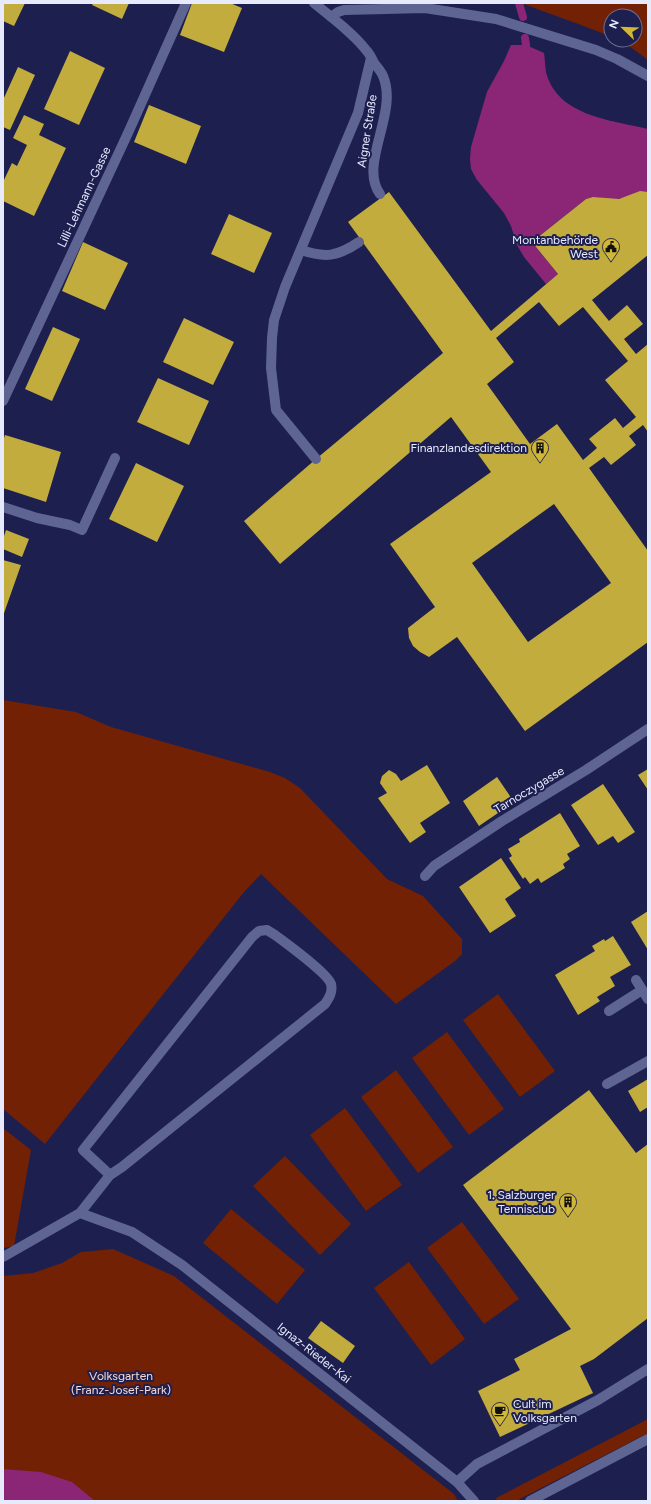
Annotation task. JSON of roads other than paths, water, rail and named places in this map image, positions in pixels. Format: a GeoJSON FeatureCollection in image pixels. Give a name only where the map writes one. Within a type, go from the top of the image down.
{"type":"FeatureCollection","features":[{"type":"Feature","properties":{"kind":"street","name":"Lilli-Lehmann-Gasse"},"geometry":{"type":"LineString","coordinates":[[3,401],[186,3]]}},
{"type":"Feature","properties":{"kind":"street","name":"Aigner Straße"},"geometry":{"type":"LineString","coordinates":[[314,3],[358,41],[367,51],[383,75],[386,96],[383,127],[373,164],[373,178],[380,194]]}},
{"type":"Feature","properties":{"kind":"street"},"geometry":{"type":"LineString","coordinates":[[331,17],[344,10],[425,8],[496,19],[596,50],[617,59],[648,76]]}},
{"type":"Feature","properties":{"kind":"street"},"geometry":{"type":"LineString","coordinates":[[316,459],[276,410],[272,368],[272,338],[274,320],[285,287],[358,113],[371,58]]}},
{"type":"Feature","properties":{"kind":"street"},"geometry":{"type":"LineString","coordinates":[[301,250],[321,256],[335,254],[350,248],[359,242]]}},
{"type":"Feature","properties":{"kind":"street"},"geometry":{"type":"LineString","coordinates":[[3,507],[37,518],[70,525],[82,530],[115,458]]}},
{"type":"Feature","properties":{"kind":"street","name":"Tarnoczygasse"},"geometry":{"type":"LineString","coordinates":[[426,876],[434,866],[648,729]]}},
{"type":"Feature","properties":{"kind":"street"},"geometry":{"type":"LineString","coordinates":[[3,1257],[80,1213],[110,1174],[129,1162],[325,1004],[331,994],[331,984],[324,975],[275,934],[267,930],[259,930],[83,1150],[110,1174]]}},
{"type":"Feature","properties":{"kind":"street"},"geometry":{"type":"LineString","coordinates":[[636,980],[648,999]]}},
{"type":"Feature","properties":{"kind":"street"},"geometry":{"type":"LineString","coordinates":[[609,1011],[642,990]]}},
{"type":"Feature","properties":{"kind":"street"},"geometry":{"type":"LineString","coordinates":[[607,1084],[648,1061]]}},
{"type":"Feature","properties":{"kind":"street","name":"Ignaz-Rieder-Kai"},"geometry":{"type":"LineString","coordinates":[[80,1213],[132,1232],[182,1265],[456,1482],[474,1501]]}},
{"type":"Feature","properties":{"kind":"street"},"geometry":{"type":"LineString","coordinates":[[456,1482],[477,1464],[598,1400],[648,1369]]}},
{"type":"Feature","properties":{"kind":"street"},"geometry":{"type":"LineString","coordinates":[[530,1501],[648,1439]]}},
{"type":"Feature","properties":{"kind":"waterway"},"geometry":{"type":"LineString","coordinates":[[519,3],[523,17]]}},
{"type":"Feature","properties":{"kind":"waterway"},"geometry":{"type":"LineString","coordinates":[[525,38],[526,45]]}},
{"type":"Feature","properties":{"kind":"place","name":"Montanbehörde West"},"geometry":{"type":"Point","coordinates":[611,262]}},
{"type":"Feature","properties":{"kind":"place","name":"Finanzlandesdirektion"},"geometry":{"type":"Point","coordinates":[540,463]}},
{"type":"Feature","properties":{"kind":"place","name":"1. Salzburger Tennisclub"},"geometry":{"type":"Point","coordinates":[568,1217]}},
{"type":"Feature","properties":{"kind":"place","name":"Cult im Volksgarten"},"geometry":{"type":"Point","coordinates":[500,1426]}},
{"type":"Feature","properties":{"kind":"park label","name":"Volksgarten (Franz-Josef-Park)"},"geometry":{"type":"Point","coordinates":[121,1383]}}]}
